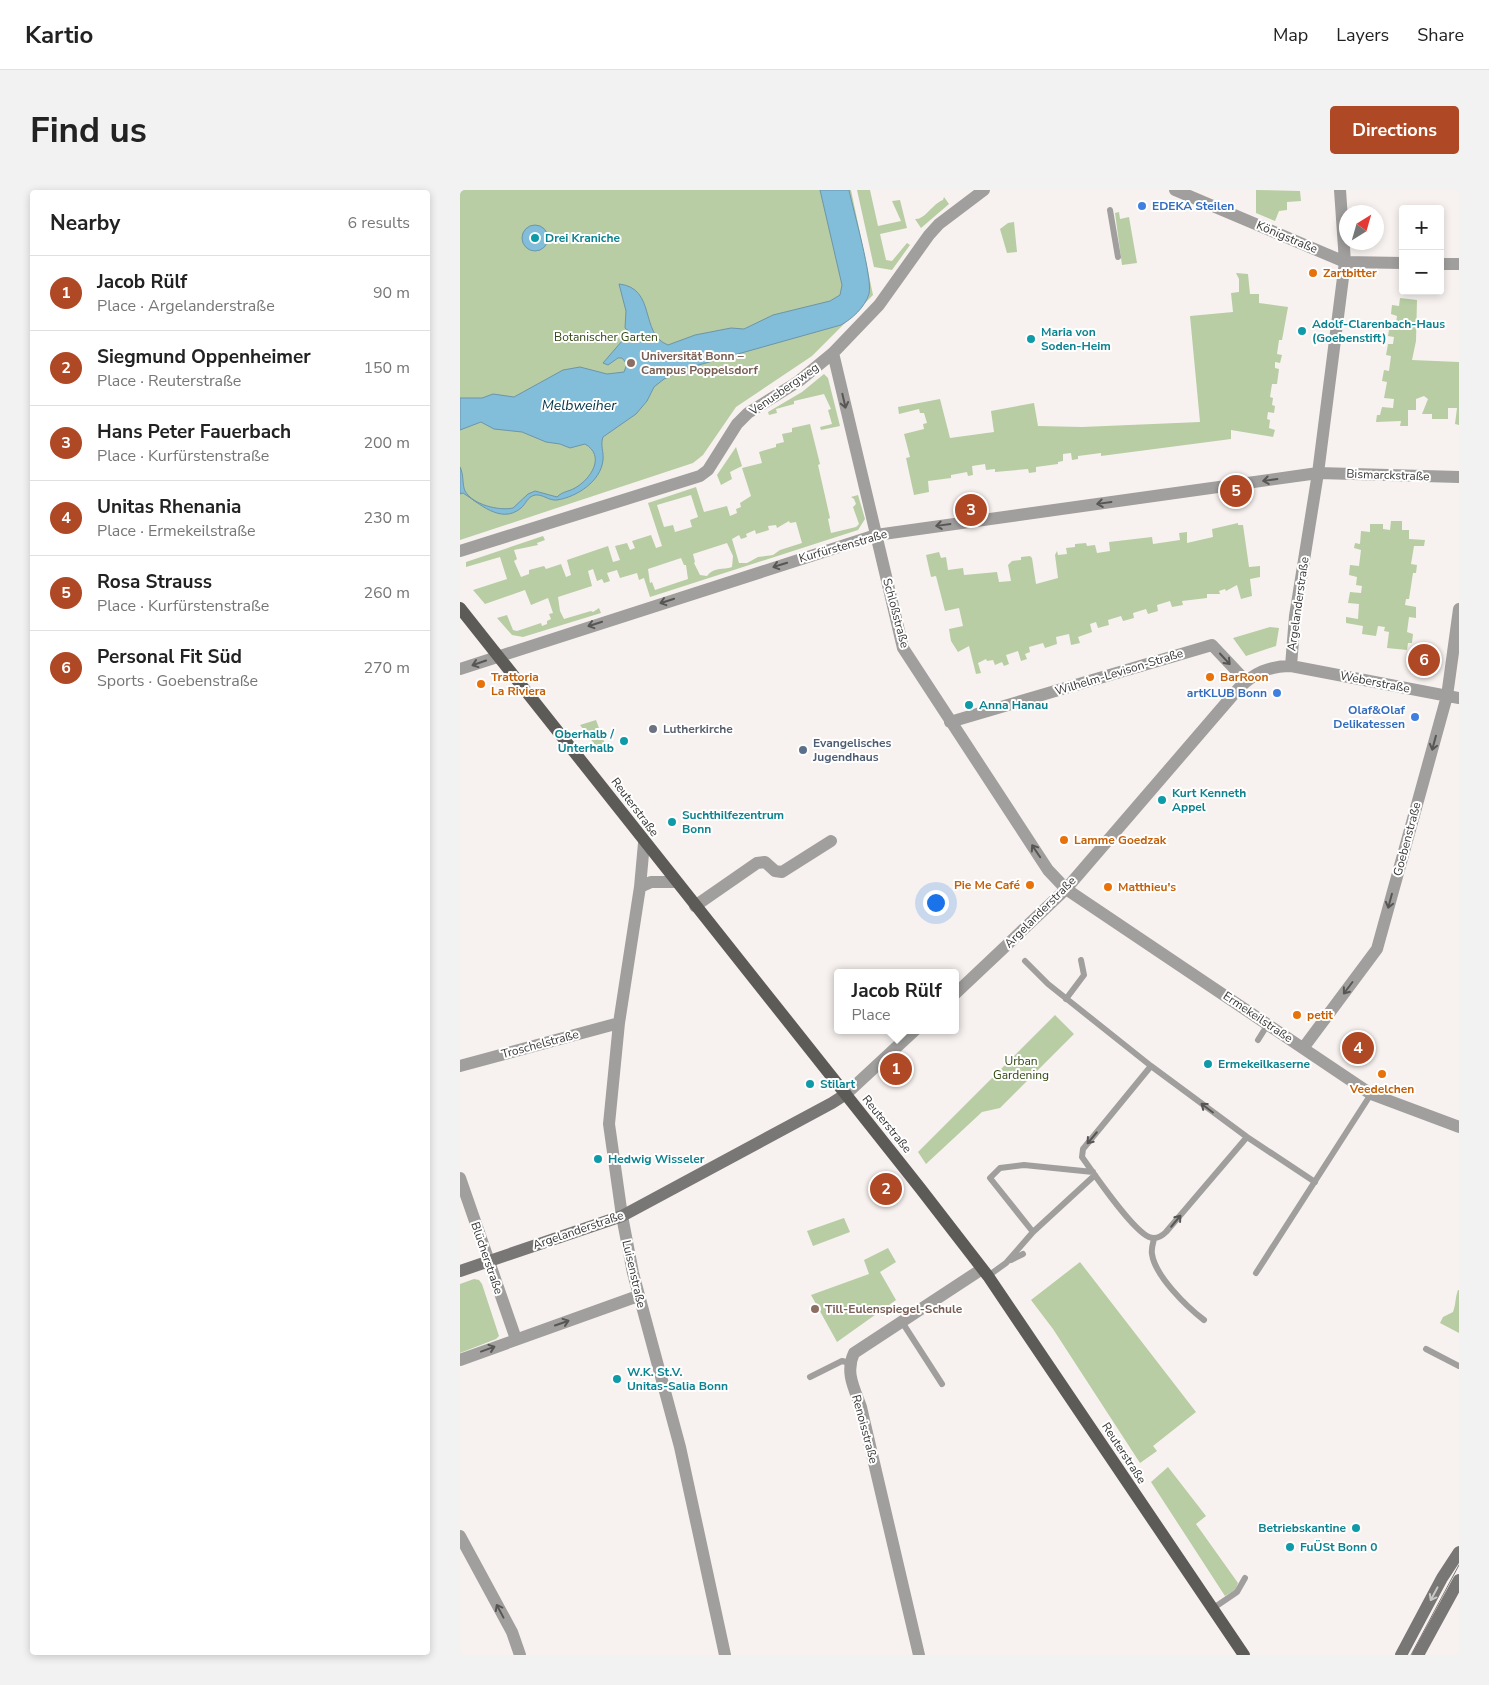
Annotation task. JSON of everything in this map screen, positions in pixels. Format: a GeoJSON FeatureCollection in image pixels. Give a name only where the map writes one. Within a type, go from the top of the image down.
{"type":"FeatureCollection","features":[{"type":"Feature","properties":{"kind":"main road","name":"Reuterstraße"},"geometry":{"type":"LineString","coordinates":[[460,608],[644,843],[846,1094],[985,1273],[1244,1655]]}},
{"type":"Feature","properties":{"kind":"street","name":"Venusbergweg"},"geometry":{"type":"LineString","coordinates":[[460,551],[700,476],[708,470],[737,424],[748,413],[798,381],[833,353],[879,305],[939,224],[984,190]]}},
{"type":"Feature","properties":{"kind":"street","name":"Königstraße"},"geometry":{"type":"LineString","coordinates":[[1175,190],[1345,262],[1399,263]]}},
{"type":"Feature","properties":{"kind":"street","name":"Argelanderstraße"},"geometry":{"type":"LineString","coordinates":[[959,990],[1066,889],[1246,681],[1271,668],[1290,666],[1295,616],[1318,473],[1345,262],[1340,190]]}},
{"type":"Feature","properties":{"kind":"street"},"geometry":{"type":"LineString","coordinates":[[1444,264],[1459,264]]}},
{"type":"Feature","properties":{"kind":"street","name":"Schloßstraße"},"geometry":{"type":"LineString","coordinates":[[833,353],[903,648],[1048,870],[1066,889]]}},
{"type":"Feature","properties":{"kind":"street","name":"Bismarckstraße"},"geometry":{"type":"LineString","coordinates":[[1318,473],[1459,477]]}},
{"type":"Feature","properties":{"kind":"street","name":"Kurfürstenstraße"},"geometry":{"type":"LineString","coordinates":[[460,669],[876,534],[1318,473]]}},
{"type":"Feature","properties":{"kind":"street","name":"Goebenstraße"},"geometry":{"type":"LineString","coordinates":[[1304,1047],[1377,949],[1453,697],[1459,609]]}},
{"type":"Feature","properties":{"kind":"street","name":"Wilhelm-Levison-Straße"},"geometry":{"type":"LineString","coordinates":[[950,722],[1212,645],[1246,681]]}},
{"type":"Feature","properties":{"kind":"street","name":"Weberstraße"},"geometry":{"type":"LineString","coordinates":[[1290,666],[1453,697]]}},
{"type":"Feature","properties":{"kind":"street"},"geometry":{"type":"LineString","coordinates":[[695,906],[757,863],[765,862],[775,872],[782,872],[831,841]]}},
{"type":"Feature","properties":{"kind":"street","name":"Luisenstraße"},"geometry":{"type":"LineString","coordinates":[[644,843],[640,887],[619,1023],[609,1124],[622,1216],[638,1296],[680,1447],[725,1655]]}},
{"type":"Feature","properties":{"kind":"street"},"geometry":{"type":"LineString","coordinates":[[640,887],[651,882],[676,882]]}},
{"type":"Feature","properties":{"kind":"street","name":"Ermekeilstraße"},"geometry":{"type":"LineString","coordinates":[[1066,889],[1304,1047],[1371,1094],[1459,1127]]}},
{"type":"Feature","properties":{"kind":"street","name":"Troschelstraße"},"geometry":{"type":"LineString","coordinates":[[460,1066],[619,1023]]}},
{"type":"Feature","properties":{"kind":"street","name":"Argelanderstraße"},"geometry":{"type":"LineString","coordinates":[[460,1270],[622,1216],[832,1104],[846,1094],[911,1034]]}},
{"type":"Feature","properties":{"kind":"street","name":"Blücherstraße"},"geometry":{"type":"LineString","coordinates":[[460,1178],[516,1339]]}},
{"type":"Feature","properties":{"kind":"street"},"geometry":{"type":"LineString","coordinates":[[850,1363],[854,1353],[985,1273]]}},
{"type":"Feature","properties":{"kind":"street"},"geometry":{"type":"LineString","coordinates":[[460,1360],[638,1296]]}},
{"type":"Feature","properties":{"kind":"street","name":"Renoisstraße"},"geometry":{"type":"LineString","coordinates":[[850,1363],[850,1377],[861,1407],[919,1655]]}},
{"type":"Feature","properties":{"kind":"street"},"geometry":{"type":"LineString","coordinates":[[460,1536],[512,1632],[520,1655]]}},
{"type":"Feature","properties":{"kind":"street"},"geometry":{"type":"LineString","coordinates":[[1401,1655],[1442,1578],[1459,1552]]}},
{"type":"Feature","properties":{"kind":"street"},"geometry":{"type":"LineString","coordinates":[[1418,1655],[1459,1580]]}},
{"type":"Feature","properties":{"kind":"lane"},"geometry":{"type":"LineString","coordinates":[[1110,210],[1118,258]]}},
{"type":"Feature","properties":{"kind":"lane"},"geometry":{"type":"LineString","coordinates":[[1066,999],[1084,975],[1081,960]]}},
{"type":"Feature","properties":{"kind":"lane"},"geometry":{"type":"LineString","coordinates":[[1025,961],[1066,999],[1151,1066],[1246,1138],[1315,1182]]}},
{"type":"Feature","properties":{"kind":"lane"},"geometry":{"type":"LineString","coordinates":[[1258,1040],[1268,1024]]}},
{"type":"Feature","properties":{"kind":"lane"},"geometry":{"type":"LineString","coordinates":[[1151,1066],[1083,1149],[1082,1156],[1135,1226],[1148,1237],[1154,1239],[1161,1237],[1166,1232],[1246,1138]]}},
{"type":"Feature","properties":{"kind":"lane"},"geometry":{"type":"LineString","coordinates":[[1256,1273],[1371,1094]]}},
{"type":"Feature","properties":{"kind":"lane"},"geometry":{"type":"LineString","coordinates":[[1033,1232],[990,1178],[1000,1168],[1024,1165],[1094,1173]]}},
{"type":"Feature","properties":{"kind":"lane"},"geometry":{"type":"LineString","coordinates":[[1006,1263],[1033,1232],[1094,1173]]}},
{"type":"Feature","properties":{"kind":"lane"},"geometry":{"type":"LineString","coordinates":[[1154,1239],[1152,1253],[1156,1266],[1186,1306],[1204,1320]]}},
{"type":"Feature","properties":{"kind":"lane"},"geometry":{"type":"LineString","coordinates":[[985,1273],[1023,1254]]}},
{"type":"Feature","properties":{"kind":"lane"},"geometry":{"type":"LineString","coordinates":[[902,1322],[942,1384]]}},
{"type":"Feature","properties":{"kind":"lane"},"geometry":{"type":"LineString","coordinates":[[1426,1348],[1459,1366]]}},
{"type":"Feature","properties":{"kind":"lane"},"geometry":{"type":"LineString","coordinates":[[810,1377],[842,1361],[850,1363]]}},
{"type":"Feature","properties":{"kind":"lane"},"geometry":{"type":"LineString","coordinates":[[1212,1609],[1237,1592],[1245,1578]]}},
{"type":"Feature","properties":{"kind":"green space","name":"Botanischer Garten"},"geometry":{"type":"Polygon","coordinates":[[[460,190],[851,190],[873,295],[812,356],[736,407],[703,455],[693,463],[460,540],[460,190]]]}},
{"type":"Feature","properties":{"kind":"green space"},"geometry":{"type":"Polygon","coordinates":[[[857,190],[870,190],[878,226],[901,221],[892,201],[900,200],[907,228],[880,234],[886,260],[892,261],[907,243],[910,245],[892,270],[874,267],[857,190]]]}},
{"type":"Feature","properties":{"kind":"green space"},"geometry":{"type":"Polygon","coordinates":[[[1256,190],[1300,191],[1301,201],[1287,202],[1287,210],[1279,211],[1275,221],[1256,213],[1256,190]]]}},
{"type":"Feature","properties":{"kind":"green space"},"geometry":{"type":"Polygon","coordinates":[[[944,197],[949,204],[921,228],[915,219],[922,217],[943,200],[944,197]]]}},
{"type":"Feature","properties":{"kind":"green space"},"geometry":{"type":"Polygon","coordinates":[[[1119,212],[1120,219],[1129,217],[1137,263],[1122,265],[1115,213],[1119,212]]]}},
{"type":"Feature","properties":{"kind":"green space"},"geometry":{"type":"Polygon","coordinates":[[[1014,222],[1017,252],[1007,253],[1000,229],[1008,223],[1014,222]]]}},
{"type":"Feature","properties":{"kind":"green space"},"geometry":{"type":"Polygon","coordinates":[[[1236,273],[1248,274],[1250,294],[1259,294],[1259,303],[1288,307],[1282,340],[1279,340],[1277,354],[1282,355],[1280,363],[1275,362],[1275,368],[1279,369],[1277,384],[1272,384],[1270,397],[1273,398],[1272,405],[1275,406],[1274,413],[1268,412],[1267,419],[1270,420],[1269,428],[1275,430],[1273,437],[1231,430],[1231,439],[1101,456],[1101,453],[1078,456],[1078,459],[1072,460],[1071,453],[1063,454],[1063,461],[1058,462],[1058,464],[1036,467],[1036,472],[1029,473],[1028,469],[995,472],[995,469],[986,470],[985,464],[972,466],[973,475],[968,476],[967,472],[951,475],[951,478],[928,481],[929,492],[914,495],[906,458],[910,457],[904,434],[924,429],[923,424],[927,423],[924,413],[920,413],[919,409],[899,414],[898,407],[940,399],[950,438],[994,432],[991,411],[1034,403],[1038,426],[1082,427],[1200,422],[1190,316],[1233,312],[1231,293],[1239,292],[1239,279],[1236,273]]]}},
{"type":"Feature","properties":{"kind":"green space"},"geometry":{"type":"Polygon","coordinates":[[[1400,298],[1417,300],[1416,341],[1412,360],[1459,362],[1459,425],[1455,424],[1457,408],[1448,408],[1448,419],[1432,419],[1432,414],[1422,414],[1428,399],[1424,396],[1416,399],[1416,410],[1408,410],[1408,426],[1400,426],[1401,421],[1376,422],[1377,415],[1380,415],[1382,407],[1393,408],[1394,399],[1384,398],[1387,382],[1382,381],[1384,370],[1389,371],[1391,356],[1386,355],[1388,344],[1393,344],[1394,337],[1388,336],[1389,330],[1395,330],[1397,316],[1391,314],[1392,305],[1399,306],[1400,298]]]}},
{"type":"Feature","properties":{"kind":"green space"},"geometry":{"type":"Polygon","coordinates":[[[824,374],[828,378],[840,426],[821,430],[820,427],[832,424],[828,410],[831,409],[824,394],[794,401],[794,404],[776,409],[777,413],[769,415],[768,412],[802,392],[824,374]]]}},
{"type":"Feature","properties":{"kind":"green space"},"geometry":{"type":"Polygon","coordinates":[[[810,424],[820,464],[818,465],[830,518],[828,519],[831,533],[856,527],[859,524],[853,507],[856,504],[851,497],[858,495],[865,519],[858,530],[650,597],[644,578],[639,580],[637,573],[620,578],[617,570],[607,573],[610,581],[604,583],[602,579],[597,581],[593,569],[588,571],[592,586],[558,597],[560,611],[564,619],[593,612],[599,608],[601,613],[523,637],[512,635],[497,618],[507,615],[513,630],[517,631],[541,623],[542,626],[547,624],[547,621],[551,619],[549,614],[553,613],[548,598],[531,605],[525,590],[485,604],[473,590],[507,579],[500,557],[466,567],[466,562],[543,536],[545,540],[537,543],[538,545],[514,550],[517,559],[514,561],[521,577],[529,574],[529,570],[544,566],[546,569],[561,564],[566,577],[571,575],[567,560],[608,546],[613,562],[620,560],[615,546],[627,543],[630,550],[635,548],[632,541],[651,535],[656,548],[662,546],[648,503],[696,487],[704,512],[727,506],[730,516],[737,513],[736,509],[741,507],[740,503],[751,496],[742,468],[762,463],[759,452],[776,447],[776,444],[784,442],[782,434],[792,432],[792,428],[810,424]],[[691,495],[657,505],[664,527],[673,525],[675,532],[692,527],[690,520],[698,517],[691,495]],[[789,521],[777,528],[776,525],[768,526],[769,530],[756,534],[755,530],[746,534],[747,537],[741,539],[739,535],[732,539],[739,563],[747,563],[758,557],[773,555],[780,550],[802,543],[796,522],[790,523],[789,521]],[[727,543],[693,554],[694,563],[700,575],[707,576],[715,570],[732,567],[733,556],[727,543]],[[681,558],[648,569],[650,583],[652,582],[655,590],[688,579],[686,565],[684,565],[681,558]]]}},
{"type":"Feature","properties":{"kind":"green space"},"geometry":{"type":"Polygon","coordinates":[[[736,447],[742,466],[730,472],[732,479],[721,485],[717,475],[736,447]]]}},
{"type":"Feature","properties":{"kind":"green space"},"geometry":{"type":"Polygon","coordinates":[[[1391,521],[1402,521],[1402,530],[1409,530],[1409,539],[1425,540],[1424,546],[1414,546],[1411,564],[1417,565],[1416,573],[1413,573],[1409,599],[1406,599],[1405,605],[1416,607],[1416,618],[1409,617],[1407,632],[1413,634],[1412,643],[1408,643],[1407,650],[1387,648],[1389,632],[1384,631],[1385,627],[1378,626],[1376,636],[1362,634],[1363,626],[1346,623],[1346,617],[1358,619],[1359,604],[1348,603],[1350,592],[1361,593],[1362,586],[1356,585],[1357,577],[1349,575],[1350,565],[1359,566],[1361,550],[1354,548],[1355,543],[1360,544],[1361,531],[1370,532],[1370,524],[1383,524],[1383,529],[1390,530],[1391,521]]]}},
{"type":"Feature","properties":{"kind":"green space"},"geometry":{"type":"Polygon","coordinates":[[[1238,523],[1238,525],[1243,525],[1249,567],[1260,566],[1260,577],[1250,579],[1252,596],[1241,599],[1237,585],[1226,591],[1225,589],[1219,591],[1220,594],[1207,594],[1207,598],[1182,601],[1183,605],[1172,607],[1170,601],[1157,605],[1158,611],[1148,614],[1146,609],[1133,613],[1134,618],[1123,621],[1121,616],[1108,620],[1109,625],[1098,628],[1096,622],[1090,624],[1092,632],[1078,637],[1080,643],[1071,645],[1069,634],[1056,637],[1057,644],[1045,648],[1043,643],[1029,647],[1030,652],[1025,654],[1027,659],[1021,661],[1018,651],[1006,655],[1009,664],[1004,666],[1002,662],[995,665],[993,660],[987,661],[986,659],[978,663],[981,673],[976,674],[969,646],[958,652],[951,641],[949,629],[963,626],[959,608],[945,611],[936,576],[931,577],[926,555],[939,552],[941,558],[946,557],[948,570],[963,568],[964,575],[997,572],[999,582],[1011,581],[1008,565],[1012,561],[1030,556],[1032,558],[1036,584],[1058,578],[1055,555],[1057,551],[1058,555],[1067,554],[1066,548],[1075,547],[1075,544],[1086,543],[1087,546],[1095,545],[1097,553],[1110,551],[1109,542],[1152,537],[1153,544],[1180,540],[1179,533],[1187,532],[1187,543],[1213,537],[1212,529],[1238,523]]]}},
{"type":"Feature","properties":{"kind":"green space"},"geometry":{"type":"Polygon","coordinates":[[[1270,627],[1279,628],[1276,646],[1246,656],[1233,638],[1270,627]]]}},
{"type":"Feature","properties":{"kind":"green space"},"geometry":{"type":"Polygon","coordinates":[[[596,720],[605,744],[599,750],[580,725],[596,720]]]}},
{"type":"Feature","properties":{"kind":"green space","name":"Urban Gardening"},"geometry":{"type":"Polygon","coordinates":[[[1055,1015],[1074,1034],[1000,1108],[982,1112],[926,1164],[918,1152],[1055,1015]]]}},
{"type":"Feature","properties":{"kind":"green space"},"geometry":{"type":"Polygon","coordinates":[[[844,1218],[850,1232],[813,1246],[807,1231],[844,1218]]]}},
{"type":"Feature","properties":{"kind":"green space"},"geometry":{"type":"Polygon","coordinates":[[[888,1248],[896,1262],[880,1272],[896,1300],[837,1342],[811,1295],[869,1274],[864,1260],[888,1248]]]}},
{"type":"Feature","properties":{"kind":"green space"},"geometry":{"type":"Polygon","coordinates":[[[1080,1262],[1196,1412],[1153,1446],[1157,1451],[1140,1463],[1053,1329],[1031,1300],[1080,1262]]]}},
{"type":"Feature","properties":{"kind":"green space"},"geometry":{"type":"Polygon","coordinates":[[[474,1279],[479,1280],[482,1284],[499,1336],[496,1339],[460,1353],[460,1284],[474,1279]]]}},
{"type":"Feature","properties":{"kind":"green space"},"geometry":{"type":"Polygon","coordinates":[[[1458,1290],[1459,1333],[1440,1323],[1443,1317],[1453,1312],[1458,1290]]]}},
{"type":"Feature","properties":{"kind":"green space"},"geometry":{"type":"Polygon","coordinates":[[[1168,1467],[1206,1516],[1196,1524],[1238,1583],[1235,1590],[1225,1596],[1151,1482],[1168,1467]]]}},
{"type":"Feature","properties":{"kind":"water","name":"Melbweiher"},"geometry":{"type":"Polygon","coordinates":[[[820,190],[849,190],[869,286],[867,299],[854,316],[841,325],[688,368],[664,379],[654,387],[647,401],[636,414],[603,437],[601,468],[593,481],[580,492],[557,500],[535,495],[528,499],[521,508],[513,513],[506,514],[490,511],[463,493],[460,494],[460,467],[464,488],[469,496],[487,506],[501,509],[513,508],[528,494],[535,491],[557,497],[581,484],[591,473],[594,467],[595,455],[585,444],[570,448],[546,442],[522,432],[494,429],[481,422],[460,430],[460,398],[482,398],[493,394],[514,397],[563,370],[580,367],[607,374],[624,372],[627,364],[622,358],[618,358],[608,365],[603,363],[622,341],[630,337],[630,332],[625,328],[626,311],[619,284],[631,287],[639,294],[644,302],[653,331],[659,339],[668,345],[695,335],[731,328],[744,329],[773,315],[830,301],[840,295],[842,285],[820,190]]]}},
{"type":"Feature","properties":{"kind":"water"},"geometry":{"type":"Polygon","coordinates":[[[535,225],[544,229],[548,238],[544,247],[535,251],[526,247],[522,238],[526,229],[535,225]]]}},
{"type":"Feature","properties":{"kind":"tram line"},"geometry":{"type":"LineString","coordinates":[[1411,1655],[1459,1565]]}},
{"type":"Feature","properties":{"kind":"place","name":"EDEKA Steilen"},"geometry":{"type":"Point","coordinates":[1142,206]}},
{"type":"Feature","properties":{"kind":"place","name":"Drei Kraniche"},"geometry":{"type":"Point","coordinates":[535,238]}},
{"type":"Feature","properties":{"kind":"place","name":"Zartbitter"},"geometry":{"type":"Point","coordinates":[1313,273]}},
{"type":"Feature","properties":{"kind":"place","name":"Adolf-Clarenbach-Haus (Goebenstift)"},"geometry":{"type":"Point","coordinates":[1302,331]}},
{"type":"Feature","properties":{"kind":"place","name":"Maria von Soden-Heim"},"geometry":{"type":"Point","coordinates":[1031,339]}},
{"type":"Feature","properties":{"kind":"place","name":"Universität Bonn – Campus Poppelsdorf"},"geometry":{"type":"Point","coordinates":[631,363]}},
{"type":"Feature","properties":{"kind":"place","name":"Rosa Strauss"},"geometry":{"type":"Point","coordinates":[1236,491]}},
{"type":"Feature","properties":{"kind":"place","name":"Hans Peter Fauerbach"},"geometry":{"type":"Point","coordinates":[971,510]}},
{"type":"Feature","properties":{"kind":"place","name":"Personal Fit Süd"},"geometry":{"type":"Point","coordinates":[1424,660]}},
{"type":"Feature","properties":{"kind":"place","name":"BarRoon"},"geometry":{"type":"Point","coordinates":[1210,677]}},
{"type":"Feature","properties":{"kind":"place","name":"Trattoria La Riviera"},"geometry":{"type":"Point","coordinates":[481,684]}},
{"type":"Feature","properties":{"kind":"place","name":"artKLUB Bonn"},"geometry":{"type":"Point","coordinates":[1277,693]}},
{"type":"Feature","properties":{"kind":"place","name":"Anna Hanau"},"geometry":{"type":"Point","coordinates":[969,705]}},
{"type":"Feature","properties":{"kind":"place","name":"Olaf&Olaf Delikatessen"},"geometry":{"type":"Point","coordinates":[1415,717]}},
{"type":"Feature","properties":{"kind":"place","name":"Lutherkirche"},"geometry":{"type":"Point","coordinates":[653,729]}},
{"type":"Feature","properties":{"kind":"place","name":"Oberhalb / Unterhalb"},"geometry":{"type":"Point","coordinates":[624,741]}},
{"type":"Feature","properties":{"kind":"place","name":"Evangelisches Jugendhaus"},"geometry":{"type":"Point","coordinates":[803,750]}},
{"type":"Feature","properties":{"kind":"place","name":"Kurt Kenneth Appel"},"geometry":{"type":"Point","coordinates":[1162,800]}},
{"type":"Feature","properties":{"kind":"place","name":"Suchthilfezentrum Bonn"},"geometry":{"type":"Point","coordinates":[672,822]}},
{"type":"Feature","properties":{"kind":"place","name":"Lamme Goedzak"},"geometry":{"type":"Point","coordinates":[1064,840]}},
{"type":"Feature","properties":{"kind":"place","name":"Pie Me Café"},"geometry":{"type":"Point","coordinates":[1030,885]}},
{"type":"Feature","properties":{"kind":"place","name":"Matthieu's"},"geometry":{"type":"Point","coordinates":[1108,887]}},
{"type":"Feature","properties":{"kind":"place","name":"petit"},"geometry":{"type":"Point","coordinates":[1297,1015]}},
{"type":"Feature","properties":{"kind":"place","name":"Unitas Rhenania"},"geometry":{"type":"Point","coordinates":[1358,1048]}},
{"type":"Feature","properties":{"kind":"place","name":"Ermekeilkaserne"},"geometry":{"type":"Point","coordinates":[1208,1064]}},
{"type":"Feature","properties":{"kind":"place","name":"Jacob Rülf"},"geometry":{"type":"Point","coordinates":[896,1069]}},
{"type":"Feature","properties":{"kind":"place","name":"Veedelchen"},"geometry":{"type":"Point","coordinates":[1382,1074]}},
{"type":"Feature","properties":{"kind":"place","name":"Stilart"},"geometry":{"type":"Point","coordinates":[810,1084]}},
{"type":"Feature","properties":{"kind":"place","name":"Hedwig Wisseler"},"geometry":{"type":"Point","coordinates":[598,1159]}},
{"type":"Feature","properties":{"kind":"place","name":"Siegmund Oppenheimer"},"geometry":{"type":"Point","coordinates":[886,1189]}},
{"type":"Feature","properties":{"kind":"place","name":"Till-Eulenspiegel-Schule"},"geometry":{"type":"Point","coordinates":[815,1309]}},
{"type":"Feature","properties":{"kind":"place","name":"W.K. St.V. Unitas-Salia Bonn"},"geometry":{"type":"Point","coordinates":[617,1379]}},
{"type":"Feature","properties":{"kind":"place","name":"Betriebskantine"},"geometry":{"type":"Point","coordinates":[1356,1528]}},
{"type":"Feature","properties":{"kind":"place","name":"FuÜSt Bonn 0"},"geometry":{"type":"Point","coordinates":[1290,1547]}}]}
